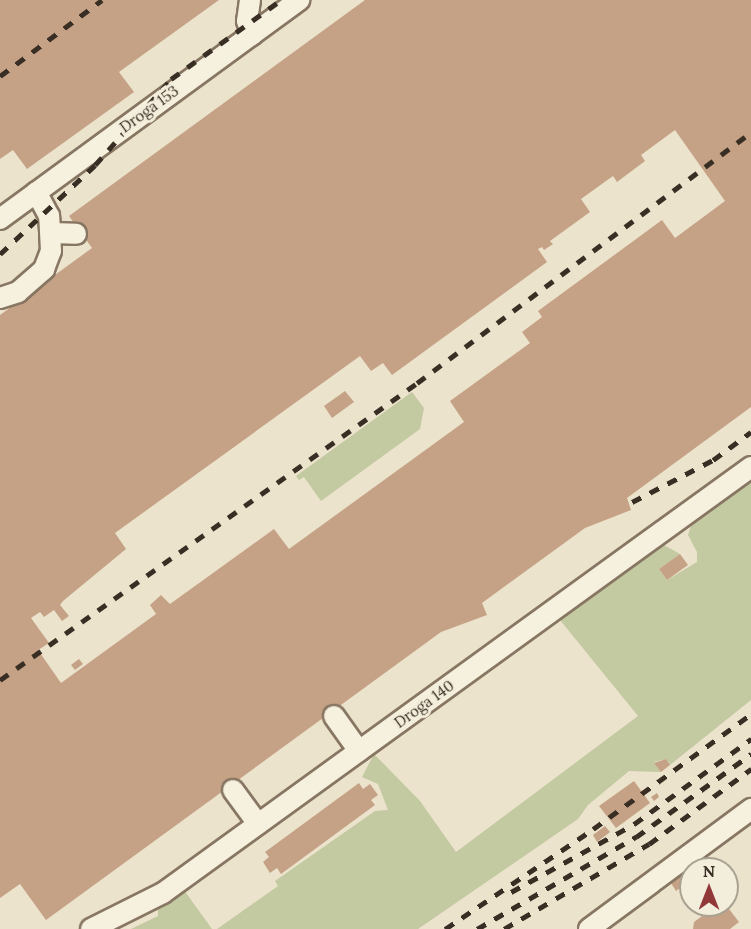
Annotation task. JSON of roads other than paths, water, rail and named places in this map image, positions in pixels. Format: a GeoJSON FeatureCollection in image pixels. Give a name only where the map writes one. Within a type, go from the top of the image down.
{"type":"FeatureCollection","features":[{"type":"Feature","properties":{"kind":"lane"},"geometry":{"type":"LineString","coordinates":[[250,0],[247,21],[252,34]]}},
{"type":"Feature","properties":{"kind":"lane","name":"Droga 153"},"geometry":{"type":"LineString","coordinates":[[0,219],[299,0]]}},
{"type":"Feature","properties":{"kind":"lane"},"geometry":{"type":"LineString","coordinates":[[0,298],[18,292],[44,269],[51,251],[52,233],[49,216],[36,192]]}},
{"type":"Feature","properties":{"kind":"lane"},"geometry":{"type":"LineString","coordinates":[[52,233],[75,234]]}},
{"type":"Feature","properties":{"kind":"lane","name":"Droga 140"},"geometry":{"type":"LineString","coordinates":[[91,929],[163,893],[751,467]]}},
{"type":"Feature","properties":{"kind":"lane"},"geometry":{"type":"LineString","coordinates":[[334,716],[359,751]]}},
{"type":"Feature","properties":{"kind":"lane"},"geometry":{"type":"LineString","coordinates":[[233,790],[258,824]]}},
{"type":"Feature","properties":{"kind":"lane"},"geometry":{"type":"LineString","coordinates":[[590,929],[751,810]]}},
{"type":"Feature","properties":{"kind":"railway"},"geometry":{"type":"LineString","coordinates":[[0,76],[102,0]]}},
{"type":"Feature","properties":{"kind":"railway"},"geometry":{"type":"LineString","coordinates":[[0,254],[95,165],[171,79],[281,0]]}},
{"type":"Feature","properties":{"kind":"railway"},"geometry":{"type":"LineString","coordinates":[[0,680],[417,383],[751,132]]}},
{"type":"Feature","properties":{"kind":"railway"},"geometry":{"type":"LineString","coordinates":[[632,502],[713,460],[751,432]]}},
{"type":"Feature","properties":{"kind":"railway"},"geometry":{"type":"LineString","coordinates":[[445,929],[593,829],[751,714]]}},
{"type":"Feature","properties":{"kind":"railway"},"geometry":{"type":"LineString","coordinates":[[511,892],[634,824],[751,739]]}},
{"type":"Feature","properties":{"kind":"railway"},"geometry":{"type":"LineString","coordinates":[[477,929],[636,837],[751,754]]}},
{"type":"Feature","properties":{"kind":"railway"},"geometry":{"type":"LineString","coordinates":[[504,929],[649,844],[751,769]]}}]}
